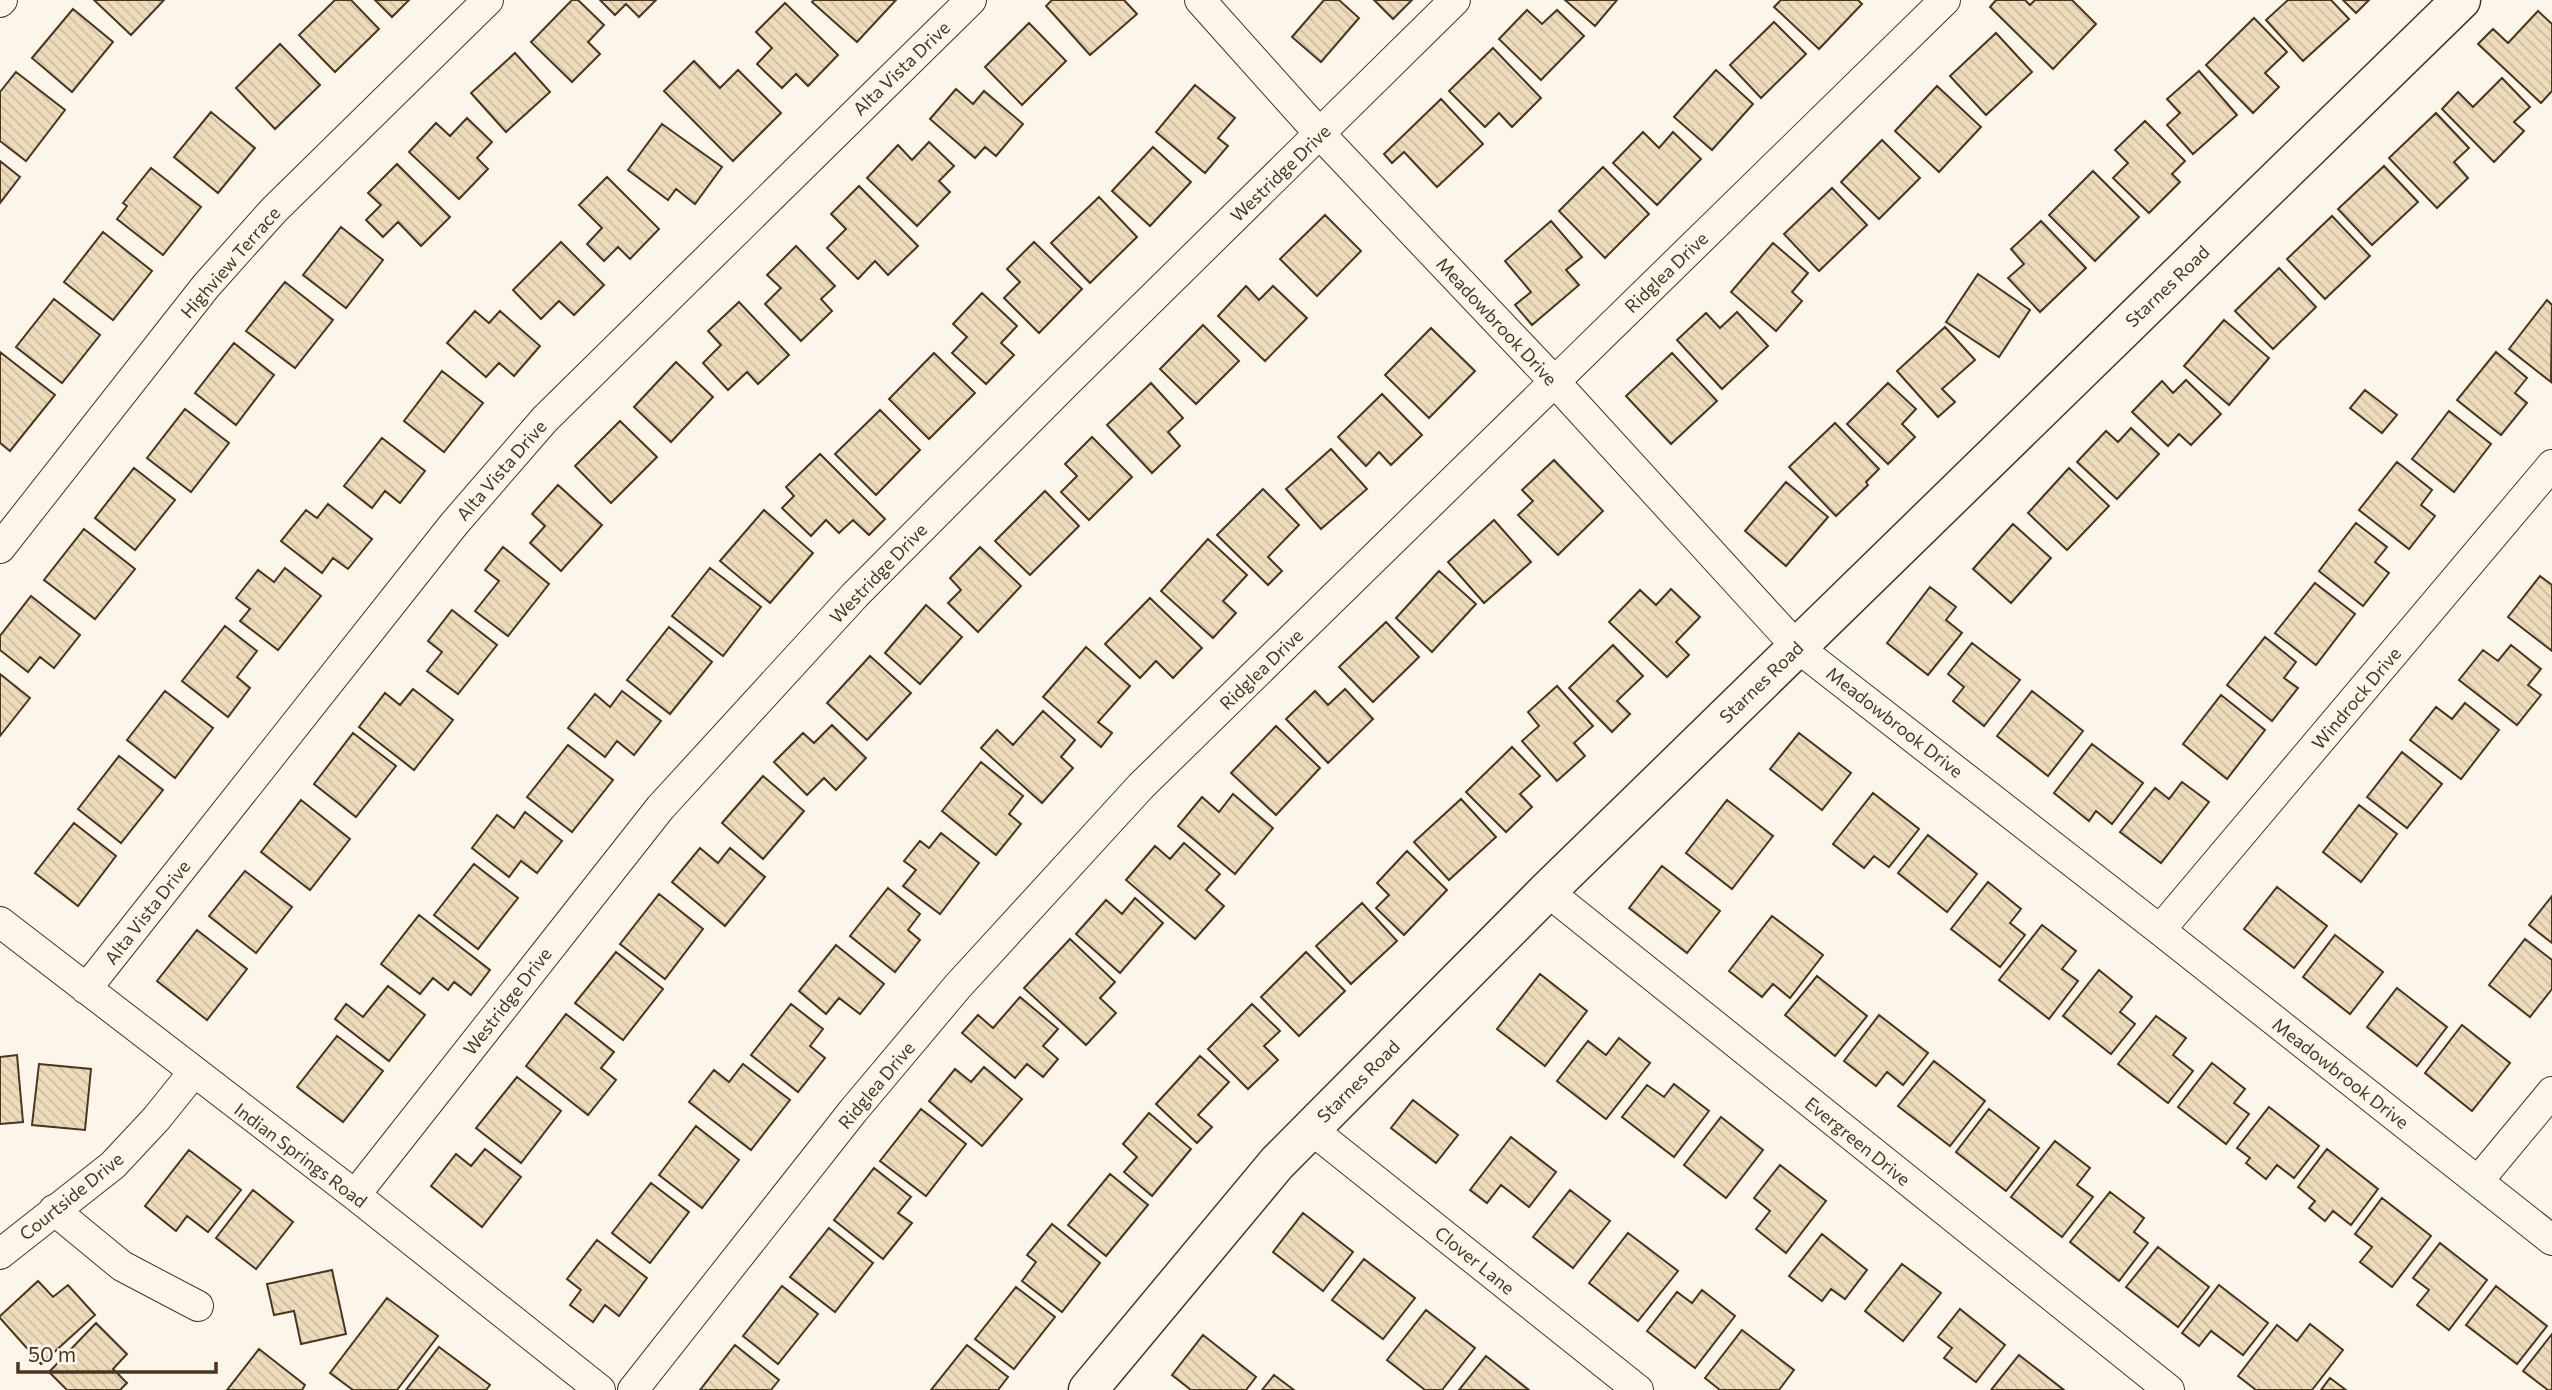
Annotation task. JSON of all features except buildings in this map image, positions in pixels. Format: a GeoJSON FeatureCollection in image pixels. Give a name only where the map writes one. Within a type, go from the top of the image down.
{"type":"FeatureCollection","features":[{"type":"Feature","properties":{"kind":"main road","name":"Starnes Road"},"geometry":{"type":"LineString","coordinates":[[1093,1388],[1277,1163],[1547,891],[2461,0]]}},
{"type":"Feature","properties":{"kind":"street","name":"Highview Terrace"},"geometry":{"type":"LineString","coordinates":[[0,548],[206,286],[274,210],[488,0]]}},
{"type":"Feature","properties":{"kind":"street","name":"Alta Vista Drive"},"geometry":{"type":"LineString","coordinates":[[86,989],[454,524],[545,419],[971,0]]}},
{"type":"Feature","properties":{"kind":"street","name":"Meadowbrook Drive"},"geometry":{"type":"LineString","coordinates":[[1200,0],[1320,134],[1554,381],[1797,647],[2161,930],[2552,1240]]}},
{"type":"Feature","properties":{"kind":"street","name":"Westridge Drive"},"geometry":{"type":"LineString","coordinates":[[355,1195],[660,808],[855,595],[1455,0]]}},
{"type":"Feature","properties":{"kind":"street","name":"Ridglea Drive"},"geometry":{"type":"LineString","coordinates":[[633,1390],[853,1111],[958,986],[1141,786],[1945,0]]}},
{"type":"Feature","properties":{"kind":"street","name":"Windrock Drive"},"geometry":{"type":"LineString","coordinates":[[2161,930],[2552,465]]}},
{"type":"Feature","properties":{"kind":"street","name":"Evergreen Drive"},"geometry":{"type":"LineString","coordinates":[[1547,891],[2169,1390]]}},
{"type":"Feature","properties":{"kind":"street","name":"Indian Springs Road"},"geometry":{"type":"LineString","coordinates":[[0,922],[355,1195],[600,1390]]}},
{"type":"Feature","properties":{"kind":"street","name":"Courtside Drive"},"geometry":{"type":"LineString","coordinates":[[0,1254],[113,1165],[194,1073]]}},
{"type":"Feature","properties":{"kind":"street"},"geometry":{"type":"LineString","coordinates":[[2478,1181],[2552,1092]]}},
{"type":"Feature","properties":{"kind":"street","name":"Clover Lane"},"geometry":{"type":"LineString","coordinates":[[1311,1129],[1638,1390]]}},
{"type":"Feature","properties":{"kind":"street"},"geometry":{"type":"LineString","coordinates":[[54,1210],[122,1266],[198,1306]]}}]}
